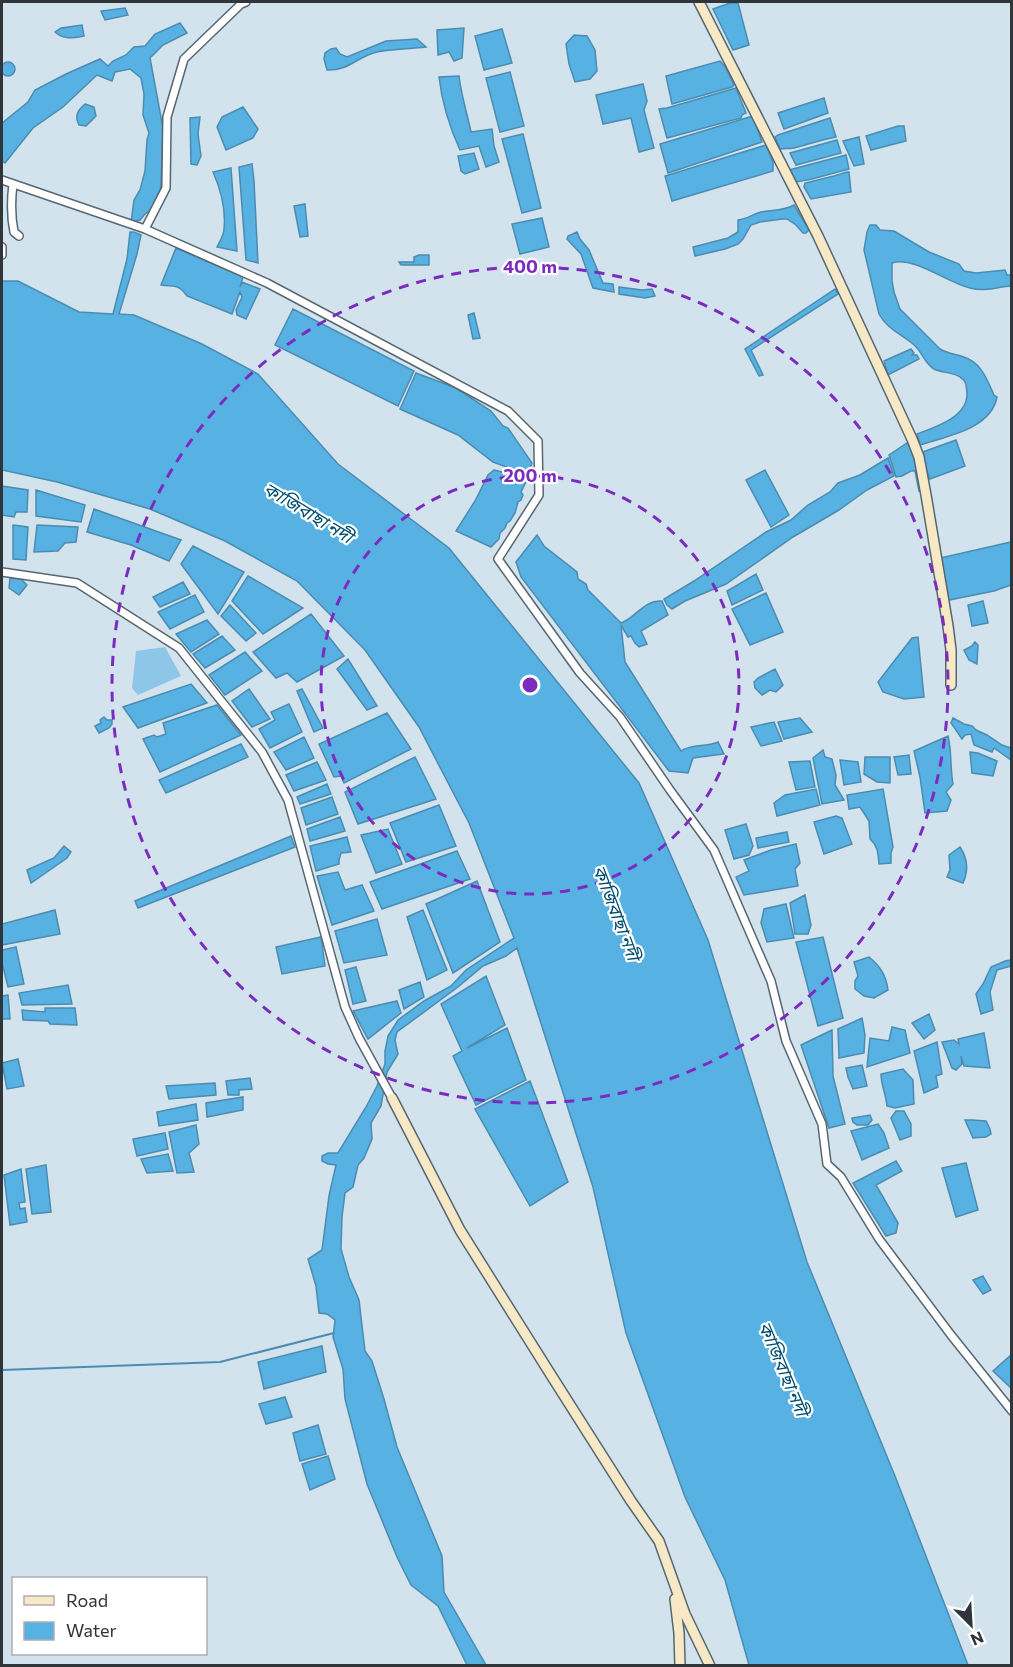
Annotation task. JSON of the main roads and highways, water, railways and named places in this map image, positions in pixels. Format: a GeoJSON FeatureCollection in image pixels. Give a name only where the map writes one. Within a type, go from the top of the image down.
{"type":"FeatureCollection","features":[{"type":"Feature","properties":{"kind":"water"},"geometry":{"type":"Polygon","coordinates":[[[730,3],[738,3],[749,45],[733,50],[713,9],[730,3]]]}},
{"type":"Feature","properties":{"kind":"water"},"geometry":{"type":"Polygon","coordinates":[[[125,8],[128,15],[105,20],[101,11],[125,8]]]}},
{"type":"Feature","properties":{"kind":"water"},"geometry":{"type":"Polygon","coordinates":[[[180,23],[187,33],[163,45],[150,58],[163,128],[161,186],[155,207],[140,220],[131,222],[134,200],[140,190],[145,171],[149,133],[143,115],[144,94],[141,78],[130,69],[115,72],[112,81],[97,75],[63,107],[33,128],[5,163],[2,161],[2,123],[28,102],[35,90],[100,59],[108,66],[134,47],[145,46],[155,34],[180,23]]]}},
{"type":"Feature","properties":{"kind":"water"},"geometry":{"type":"Polygon","coordinates":[[[82,25],[84,36],[72,38],[58,35],[55,32],[61,28],[82,25]]]}},
{"type":"Feature","properties":{"kind":"water"},"geometry":{"type":"Polygon","coordinates":[[[464,28],[462,58],[454,61],[449,52],[438,55],[437,30],[464,28]]]}},
{"type":"Feature","properties":{"kind":"water"},"geometry":{"type":"Polygon","coordinates":[[[502,29],[512,63],[484,70],[475,36],[502,29]]]}},
{"type":"Feature","properties":{"kind":"water"},"geometry":{"type":"Polygon","coordinates":[[[574,35],[587,36],[595,50],[597,71],[590,79],[575,82],[566,44],[574,35]]]}},
{"type":"Feature","properties":{"kind":"water"},"geometry":{"type":"Polygon","coordinates":[[[417,39],[426,47],[377,52],[347,66],[327,70],[325,53],[331,49],[336,48],[340,54],[347,57],[386,41],[417,39]]]}},
{"type":"Feature","properties":{"kind":"water"},"geometry":{"type":"Polygon","coordinates":[[[720,61],[734,85],[732,87],[672,104],[666,76],[720,61]]]}},
{"type":"Feature","properties":{"kind":"water"},"geometry":{"type":"Polygon","coordinates":[[[8,62],[13,64],[15,69],[13,74],[8,76],[3,74],[1,69],[3,64],[8,62]]]}},
{"type":"Feature","properties":{"kind":"water"},"geometry":{"type":"Polygon","coordinates":[[[510,72],[524,126],[500,132],[486,78],[510,72]]]}},
{"type":"Feature","properties":{"kind":"water"},"geometry":{"type":"Polygon","coordinates":[[[459,76],[471,132],[492,129],[499,162],[486,167],[479,146],[460,150],[446,114],[439,77],[459,76]]]}},
{"type":"Feature","properties":{"kind":"water"},"geometry":{"type":"Polygon","coordinates":[[[643,84],[647,101],[644,110],[654,148],[639,152],[631,118],[603,124],[596,95],[643,84]]]}},
{"type":"Feature","properties":{"kind":"water"},"geometry":{"type":"Polygon","coordinates":[[[736,88],[746,113],[741,118],[667,138],[659,109],[736,88]]]}},
{"type":"Feature","properties":{"kind":"water"},"geometry":{"type":"Polygon","coordinates":[[[824,98],[828,113],[784,129],[778,113],[824,98]]]}},
{"type":"Feature","properties":{"kind":"water"},"geometry":{"type":"Polygon","coordinates":[[[85,104],[94,107],[96,116],[86,126],[79,125],[77,119],[79,111],[85,104]]]}},
{"type":"Feature","properties":{"kind":"water"},"geometry":{"type":"Polygon","coordinates":[[[243,107],[258,129],[253,138],[226,150],[217,127],[222,117],[243,107]]]}},
{"type":"Feature","properties":{"kind":"water"},"geometry":{"type":"Polygon","coordinates":[[[753,116],[762,142],[668,173],[660,144],[753,116]]]}},
{"type":"Feature","properties":{"kind":"water"},"geometry":{"type":"Polygon","coordinates":[[[200,117],[198,134],[201,156],[197,165],[191,164],[190,118],[200,117]]]}},
{"type":"Feature","properties":{"kind":"water"},"geometry":{"type":"Polygon","coordinates":[[[830,118],[836,137],[794,148],[780,149],[775,137],[778,135],[830,118]]]}},
{"type":"Feature","properties":{"kind":"water"},"geometry":{"type":"Polygon","coordinates":[[[904,126],[906,141],[871,150],[866,136],[904,126]]]}},
{"type":"Feature","properties":{"kind":"water"},"geometry":{"type":"Polygon","coordinates":[[[523,134],[541,208],[522,213],[502,139],[523,134]]]}},
{"type":"Feature","properties":{"kind":"water"},"geometry":{"type":"Polygon","coordinates":[[[859,137],[864,164],[854,166],[843,141],[859,137]]]}},
{"type":"Feature","properties":{"kind":"water"},"geometry":{"type":"Polygon","coordinates":[[[837,140],[841,153],[796,165],[790,153],[837,140]]]}},
{"type":"Feature","properties":{"kind":"water"},"geometry":{"type":"Polygon","coordinates":[[[766,145],[773,162],[773,171],[672,201],[665,176],[766,145]]]}},
{"type":"Feature","properties":{"kind":"water"},"geometry":{"type":"Polygon","coordinates":[[[474,153],[479,169],[465,174],[461,171],[458,156],[474,153]]]}},
{"type":"Feature","properties":{"kind":"water"},"geometry":{"type":"Polygon","coordinates":[[[846,155],[849,169],[812,179],[796,182],[789,170],[846,155]]]}},
{"type":"Feature","properties":{"kind":"water"},"geometry":{"type":"Polygon","coordinates":[[[252,164],[258,263],[246,260],[239,167],[252,164]]]}},
{"type":"Feature","properties":{"kind":"water"},"geometry":{"type":"Polygon","coordinates":[[[231,168],[237,251],[217,247],[223,234],[224,207],[213,172],[231,168]]]}},
{"type":"Feature","properties":{"kind":"water"},"geometry":{"type":"Polygon","coordinates":[[[849,172],[851,192],[811,199],[804,187],[805,183],[849,172]]]}},
{"type":"Feature","properties":{"kind":"water"},"geometry":{"type":"Polygon","coordinates":[[[305,204],[308,236],[300,237],[294,206],[305,204]]]}},
{"type":"Feature","properties":{"kind":"water"},"geometry":{"type":"Polygon","coordinates":[[[794,205],[809,230],[806,233],[787,219],[760,222],[751,225],[738,244],[695,256],[693,247],[728,238],[738,232],[738,220],[794,205]]]}},
{"type":"Feature","properties":{"kind":"water"},"geometry":{"type":"Polygon","coordinates":[[[542,218],[549,247],[520,254],[512,224],[542,218]]]}},
{"type":"Feature","properties":{"kind":"water"},"geometry":{"type":"Polygon","coordinates":[[[870,225],[876,225],[880,230],[894,231],[929,252],[959,264],[964,271],[976,273],[1005,270],[1007,275],[1011,275],[1011,286],[975,289],[911,263],[892,263],[892,281],[900,309],[940,349],[975,363],[997,397],[986,417],[966,430],[920,445],[917,434],[950,420],[962,409],[966,401],[966,384],[957,375],[934,369],[916,347],[882,319],[864,250],[870,225]]]}},
{"type":"Feature","properties":{"kind":"water","name":"কাজিবাছা নদী"},"geometry":{"type":"Polygon","coordinates":[[[130,232],[141,235],[119,314],[134,315],[202,344],[258,374],[338,464],[449,548],[639,783],[708,940],[807,1262],[895,1476],[968,1665],[749,1665],[725,1580],[685,1497],[626,1333],[593,1187],[517,948],[506,956],[483,966],[397,1032],[395,1040],[398,1054],[387,1072],[381,1106],[371,1123],[372,1139],[364,1158],[358,1165],[353,1187],[345,1193],[341,1249],[359,1300],[365,1351],[372,1361],[397,1447],[442,1556],[444,1592],[486,1665],[467,1665],[438,1606],[411,1585],[367,1484],[345,1399],[343,1369],[333,1337],[335,1320],[327,1314],[319,1313],[316,1286],[308,1259],[322,1250],[329,1196],[336,1165],[322,1161],[322,1156],[328,1153],[338,1153],[366,1107],[385,1064],[388,1036],[398,1020],[424,1001],[451,986],[466,970],[514,938],[469,823],[419,727],[365,650],[297,581],[225,541],[150,509],[57,482],[2,470],[2,281],[18,281],[79,312],[113,314],[127,259],[130,232]]]}},
{"type":"Feature","properties":{"kind":"water"},"geometry":{"type":"Polygon","coordinates":[[[577,232],[589,250],[603,283],[613,284],[614,292],[593,288],[581,254],[567,239],[568,236],[577,232]]]}},
{"type":"Feature","properties":{"kind":"water"},"geometry":{"type":"Polygon","coordinates":[[[176,248],[243,277],[240,287],[242,282],[260,289],[246,319],[237,315],[236,310],[242,297],[240,292],[232,314],[187,296],[178,287],[161,285],[176,248]]]}},
{"type":"Feature","properties":{"kind":"water"},"geometry":{"type":"Polygon","coordinates":[[[429,255],[429,265],[401,265],[399,262],[414,262],[414,257],[429,255]]]}},
{"type":"Feature","properties":{"kind":"water"},"geometry":{"type":"Polygon","coordinates":[[[619,287],[652,289],[655,296],[645,298],[619,294],[619,287]]]}},
{"type":"Feature","properties":{"kind":"water"},"geometry":{"type":"Polygon","coordinates":[[[835,289],[838,294],[751,350],[763,375],[759,376],[745,349],[835,289]]]}},
{"type":"Feature","properties":{"kind":"water"},"geometry":{"type":"Polygon","coordinates":[[[293,309],[414,371],[398,406],[275,345],[293,309]]]}},
{"type":"Feature","properties":{"kind":"water"},"geometry":{"type":"Polygon","coordinates":[[[474,313],[480,338],[473,339],[468,315],[474,313]]]}},
{"type":"Feature","properties":{"kind":"water"},"geometry":{"type":"Polygon","coordinates":[[[911,349],[914,353],[912,355],[917,355],[919,359],[888,375],[884,361],[911,349]]]}},
{"type":"Feature","properties":{"kind":"water"},"geometry":{"type":"Polygon","coordinates":[[[416,373],[456,388],[491,411],[503,426],[508,428],[532,463],[531,476],[493,462],[458,435],[400,409],[416,373]]]}},
{"type":"Feature","properties":{"kind":"water"},"geometry":{"type":"Polygon","coordinates":[[[956,440],[965,466],[930,479],[920,453],[956,440]]]}},
{"type":"Feature","properties":{"kind":"water"},"geometry":{"type":"Polygon","coordinates":[[[907,443],[916,453],[923,490],[919,491],[915,471],[896,477],[889,455],[907,443]]]}},
{"type":"Feature","properties":{"kind":"water"},"geometry":{"type":"Polygon","coordinates":[[[888,458],[894,476],[867,490],[839,510],[793,537],[726,584],[672,609],[667,605],[664,599],[766,532],[791,520],[808,505],[830,492],[838,483],[860,475],[888,458]]]}},
{"type":"Feature","properties":{"kind":"water"},"geometry":{"type":"Polygon","coordinates":[[[494,470],[528,478],[515,513],[500,533],[499,539],[491,547],[456,531],[488,475],[494,470]]]}},
{"type":"Feature","properties":{"kind":"water"},"geometry":{"type":"Polygon","coordinates":[[[765,470],[789,515],[771,527],[746,480],[765,470]]]}},
{"type":"Feature","properties":{"kind":"water"},"geometry":{"type":"Polygon","coordinates":[[[2,486],[28,490],[27,512],[16,512],[14,517],[2,515],[2,486]]]}},
{"type":"Feature","properties":{"kind":"water"},"geometry":{"type":"Polygon","coordinates":[[[36,490],[85,505],[81,522],[36,516],[36,490]]]}},
{"type":"Feature","properties":{"kind":"water"},"geometry":{"type":"Polygon","coordinates":[[[94,509],[181,540],[169,561],[131,545],[87,532],[94,509]]]}},
{"type":"Feature","properties":{"kind":"water"},"geometry":{"type":"Polygon","coordinates":[[[13,525],[28,527],[26,560],[13,559],[13,525]]]}},
{"type":"Feature","properties":{"kind":"water"},"geometry":{"type":"Polygon","coordinates":[[[37,525],[78,527],[76,542],[65,543],[58,551],[34,552],[37,525]]]}},
{"type":"Feature","properties":{"kind":"water"},"geometry":{"type":"Polygon","coordinates":[[[537,535],[544,546],[577,572],[578,579],[586,584],[588,590],[621,623],[650,603],[662,601],[668,615],[641,631],[647,644],[639,647],[631,636],[628,637],[621,625],[625,662],[681,751],[718,742],[724,754],[693,758],[688,773],[669,771],[521,577],[516,562],[537,535]]]}},
{"type":"Feature","properties":{"kind":"water"},"geometry":{"type":"Polygon","coordinates":[[[1011,542],[1011,585],[994,591],[949,600],[940,558],[1011,542]]]}},
{"type":"Feature","properties":{"kind":"water"},"geometry":{"type":"Polygon","coordinates":[[[193,546],[244,572],[218,614],[181,564],[193,546]]]}},
{"type":"Feature","properties":{"kind":"water"},"geometry":{"type":"Polygon","coordinates":[[[756,574],[763,590],[732,605],[727,591],[756,574]]]}},
{"type":"Feature","properties":{"kind":"water"},"geometry":{"type":"Polygon","coordinates":[[[248,576],[303,608],[263,634],[232,601],[248,576]]]}},
{"type":"Feature","properties":{"kind":"water"},"geometry":{"type":"Polygon","coordinates":[[[10,578],[21,579],[27,585],[19,595],[9,588],[10,578]]]}},
{"type":"Feature","properties":{"kind":"water"},"geometry":{"type":"Polygon","coordinates":[[[183,582],[190,594],[160,607],[153,597],[183,582]]]}},
{"type":"Feature","properties":{"kind":"water"},"geometry":{"type":"Polygon","coordinates":[[[766,593],[783,632],[750,645],[732,609],[766,593]]]}},
{"type":"Feature","properties":{"kind":"water"},"geometry":{"type":"Polygon","coordinates":[[[195,595],[204,612],[170,629],[158,612],[195,595]]]}},
{"type":"Feature","properties":{"kind":"water"},"geometry":{"type":"Polygon","coordinates":[[[983,601],[988,623],[972,626],[968,605],[983,601]]]}},
{"type":"Feature","properties":{"kind":"water"},"geometry":{"type":"Polygon","coordinates":[[[230,605],[256,633],[246,641],[221,616],[230,605]]]}},
{"type":"Feature","properties":{"kind":"water"},"geometry":{"type":"Polygon","coordinates":[[[311,614],[344,656],[297,682],[287,673],[276,678],[253,652],[311,614]]]}},
{"type":"Feature","properties":{"kind":"water"},"geometry":{"type":"Polygon","coordinates":[[[207,620],[219,634],[191,652],[176,634],[207,620]]]}},
{"type":"Feature","properties":{"kind":"water"},"geometry":{"type":"Polygon","coordinates":[[[222,636],[235,650],[205,668],[193,654],[222,636]]]}},
{"type":"Feature","properties":{"kind":"water"},"geometry":{"type":"Polygon","coordinates":[[[918,637],[924,697],[904,699],[883,692],[878,682],[912,638],[918,637]]]}},
{"type":"Feature","properties":{"kind":"water"},"geometry":{"type":"Polygon","coordinates":[[[975,642],[978,645],[977,664],[969,660],[964,650],[975,642]]]}},
{"type":"Feature","properties":{"kind":"water"},"geometry":{"type":"Polygon","coordinates":[[[245,652],[262,671],[225,695],[209,675],[245,652]]]}},
{"type":"Feature","properties":{"kind":"water"},"geometry":{"type":"Polygon","coordinates":[[[348,659],[377,706],[367,710],[337,669],[348,659]]]}},
{"type":"Feature","properties":{"kind":"water"},"geometry":{"type":"Polygon","coordinates":[[[775,669],[783,685],[776,692],[770,690],[762,695],[755,688],[754,682],[775,669]]]}},
{"type":"Feature","properties":{"kind":"water"},"geometry":{"type":"Polygon","coordinates":[[[191,684],[207,703],[138,728],[123,707],[191,684]]]}},
{"type":"Feature","properties":{"kind":"water"},"geometry":{"type":"Polygon","coordinates":[[[249,689],[270,719],[252,727],[232,701],[249,689]]]}},
{"type":"Feature","properties":{"kind":"water"},"geometry":{"type":"Polygon","coordinates":[[[302,689],[323,728],[314,732],[297,691],[302,689]]]}},
{"type":"Feature","properties":{"kind":"water"},"geometry":{"type":"Polygon","coordinates":[[[289,704],[302,732],[270,748],[259,729],[275,720],[271,712],[289,704]]]}},
{"type":"Feature","properties":{"kind":"water"},"geometry":{"type":"Polygon","coordinates":[[[217,705],[241,735],[160,772],[143,739],[166,734],[163,723],[217,705]]]}},
{"type":"Feature","properties":{"kind":"water"},"geometry":{"type":"Polygon","coordinates":[[[387,713],[411,749],[344,783],[341,776],[334,777],[319,744],[387,713]]]}},
{"type":"Feature","properties":{"kind":"water"},"geometry":{"type":"Polygon","coordinates":[[[104,717],[112,720],[112,724],[99,733],[95,726],[101,723],[100,720],[104,717]]]}},
{"type":"Feature","properties":{"kind":"water"},"geometry":{"type":"Polygon","coordinates":[[[800,718],[812,732],[784,739],[778,722],[800,718]]]}},
{"type":"Feature","properties":{"kind":"water"},"geometry":{"type":"Polygon","coordinates":[[[953,718],[1011,748],[1011,760],[994,748],[992,752],[974,745],[971,734],[965,735],[962,739],[951,723],[953,718]]]}},
{"type":"Feature","properties":{"kind":"water"},"geometry":{"type":"Polygon","coordinates":[[[774,722],[782,741],[761,746],[751,727],[774,722]]]}},
{"type":"Feature","properties":{"kind":"water"},"geometry":{"type":"Polygon","coordinates":[[[948,736],[953,784],[946,792],[951,800],[947,811],[925,813],[914,751],[948,736]]]}},
{"type":"Feature","properties":{"kind":"water"},"geometry":{"type":"Polygon","coordinates":[[[304,737],[314,758],[286,770],[274,752],[304,737]]]}},
{"type":"Feature","properties":{"kind":"water"},"geometry":{"type":"Polygon","coordinates":[[[241,744],[248,757],[166,793],[159,780],[241,744]]]}},
{"type":"Feature","properties":{"kind":"water"},"geometry":{"type":"Polygon","coordinates":[[[823,750],[825,757],[832,759],[836,775],[835,785],[844,800],[822,804],[813,758],[823,750]]]}},
{"type":"Feature","properties":{"kind":"water"},"geometry":{"type":"Polygon","coordinates":[[[970,752],[997,761],[993,776],[972,773],[970,752]]]}},
{"type":"Feature","properties":{"kind":"water"},"geometry":{"type":"Polygon","coordinates":[[[909,755],[911,774],[898,775],[894,757],[909,755]]]}},
{"type":"Feature","properties":{"kind":"water"},"geometry":{"type":"Polygon","coordinates":[[[415,757],[436,799],[358,824],[345,792],[415,757]]]}},
{"type":"Feature","properties":{"kind":"water"},"geometry":{"type":"Polygon","coordinates":[[[865,757],[890,757],[890,783],[877,782],[864,774],[865,757]]]}},
{"type":"Feature","properties":{"kind":"water"},"geometry":{"type":"Polygon","coordinates":[[[840,760],[858,762],[861,782],[844,785],[840,760]]]}},
{"type":"Feature","properties":{"kind":"water"},"geometry":{"type":"Polygon","coordinates":[[[810,761],[815,787],[796,790],[789,762],[810,761]]]}},
{"type":"Feature","properties":{"kind":"water"},"geometry":{"type":"Polygon","coordinates":[[[317,762],[326,780],[294,791],[286,775],[317,762]]]}},
{"type":"Feature","properties":{"kind":"water"},"geometry":{"type":"Polygon","coordinates":[[[327,784],[331,794],[300,804],[297,797],[327,784]]]}},
{"type":"Feature","properties":{"kind":"water"},"geometry":{"type":"Polygon","coordinates":[[[816,789],[820,805],[777,816],[774,803],[785,795],[816,789]]]}},
{"type":"Feature","properties":{"kind":"water"},"geometry":{"type":"Polygon","coordinates":[[[883,789],[893,847],[891,863],[879,864],[876,847],[870,839],[869,821],[860,807],[849,809],[847,795],[883,789]]]}},
{"type":"Feature","properties":{"kind":"water"},"geometry":{"type":"Polygon","coordinates":[[[332,797],[338,814],[306,825],[301,808],[332,797]]]}},
{"type":"Feature","properties":{"kind":"water"},"geometry":{"type":"Polygon","coordinates":[[[439,805],[456,846],[406,862],[390,823],[439,805]]]}},
{"type":"Feature","properties":{"kind":"water"},"geometry":{"type":"Polygon","coordinates":[[[836,816],[842,818],[852,844],[824,854],[814,822],[836,816]]]}},
{"type":"Feature","properties":{"kind":"water"},"geometry":{"type":"Polygon","coordinates":[[[340,817],[345,831],[310,841],[307,829],[340,817]]]}},
{"type":"Feature","properties":{"kind":"water"},"geometry":{"type":"Polygon","coordinates":[[[746,824],[753,846],[749,855],[734,859],[725,830],[746,824]]]}},
{"type":"Feature","properties":{"kind":"water"},"geometry":{"type":"Polygon","coordinates":[[[388,829],[402,864],[376,873],[361,835],[388,829]]]}},
{"type":"Feature","properties":{"kind":"water"},"geometry":{"type":"Polygon","coordinates":[[[787,832],[789,842],[758,848],[756,838],[787,832]]]}},
{"type":"Feature","properties":{"kind":"water"},"geometry":{"type":"Polygon","coordinates":[[[291,836],[295,847],[138,908],[135,901],[291,836]]]}},
{"type":"Feature","properties":{"kind":"water"},"geometry":{"type":"Polygon","coordinates":[[[347,837],[351,852],[341,853],[339,864],[316,871],[310,846],[347,837]]]}},
{"type":"Feature","properties":{"kind":"water"},"geometry":{"type":"Polygon","coordinates":[[[796,844],[800,863],[795,869],[798,886],[744,895],[736,877],[749,871],[744,860],[796,844]]]}},
{"type":"Feature","properties":{"kind":"water"},"geometry":{"type":"Polygon","coordinates":[[[64,846],[71,852],[67,858],[31,883],[27,870],[54,858],[64,846]]]}},
{"type":"Feature","properties":{"kind":"water"},"geometry":{"type":"Polygon","coordinates":[[[960,847],[967,865],[963,883],[947,877],[950,870],[949,855],[960,847]]]}},
{"type":"Feature","properties":{"kind":"water"},"geometry":{"type":"Polygon","coordinates":[[[457,851],[470,879],[382,909],[370,882],[457,851]]]}},
{"type":"Feature","properties":{"kind":"water"},"geometry":{"type":"Polygon","coordinates":[[[338,872],[345,890],[362,885],[374,911],[332,925],[317,876],[338,872]]]}},
{"type":"Feature","properties":{"kind":"water"},"geometry":{"type":"Polygon","coordinates":[[[477,881],[500,942],[453,973],[426,904],[477,881]]]}},
{"type":"Feature","properties":{"kind":"water"},"geometry":{"type":"Polygon","coordinates":[[[805,895],[811,925],[808,934],[795,934],[790,903],[805,895]]]}},
{"type":"Feature","properties":{"kind":"water"},"geometry":{"type":"Polygon","coordinates":[[[786,904],[794,938],[767,942],[761,923],[764,909],[786,904]]]}},
{"type":"Feature","properties":{"kind":"water"},"geometry":{"type":"Polygon","coordinates":[[[55,910],[60,934],[2,945],[2,924],[55,910]]]}},
{"type":"Feature","properties":{"kind":"water"},"geometry":{"type":"Polygon","coordinates":[[[423,910],[447,970],[427,980],[407,917],[423,910]]]}},
{"type":"Feature","properties":{"kind":"water"},"geometry":{"type":"Polygon","coordinates":[[[377,919],[387,955],[344,963],[335,931],[377,919]]]}},
{"type":"Feature","properties":{"kind":"water"},"geometry":{"type":"Polygon","coordinates":[[[321,937],[325,966],[282,974],[276,947],[321,937]]]}},
{"type":"Feature","properties":{"kind":"water"},"geometry":{"type":"Polygon","coordinates":[[[823,937],[843,1018],[818,1026],[796,942],[823,937]]]}},
{"type":"Feature","properties":{"kind":"water"},"geometry":{"type":"Polygon","coordinates":[[[16,947],[24,984],[8,987],[2,963],[2,950],[16,947]]]}},
{"type":"Feature","properties":{"kind":"water"},"geometry":{"type":"Polygon","coordinates":[[[869,957],[882,971],[888,990],[874,998],[864,996],[855,989],[858,976],[854,962],[869,957]]]}},
{"type":"Feature","properties":{"kind":"water"},"geometry":{"type":"Polygon","coordinates":[[[1011,960],[1011,966],[997,970],[990,992],[993,1010],[981,1014],[976,994],[991,967],[1011,960]]]}},
{"type":"Feature","properties":{"kind":"water"},"geometry":{"type":"Polygon","coordinates":[[[356,967],[366,1001],[353,1004],[345,970],[356,967]]]}},
{"type":"Feature","properties":{"kind":"water"},"geometry":{"type":"Polygon","coordinates":[[[486,976],[505,1025],[467,1048],[507,1028],[526,1080],[476,1105],[453,1056],[462,1051],[441,1004],[486,976]]]}},
{"type":"Feature","properties":{"kind":"water"},"geometry":{"type":"Polygon","coordinates":[[[420,982],[424,997],[404,1009],[399,990],[420,982]]]}},
{"type":"Feature","properties":{"kind":"water"},"geometry":{"type":"Polygon","coordinates":[[[68,985],[72,1004],[22,1005],[19,993],[68,985]]]}},
{"type":"Feature","properties":{"kind":"water"},"geometry":{"type":"Polygon","coordinates":[[[8,995],[10,1019],[2,1019],[2,996],[8,995]]]}},
{"type":"Feature","properties":{"kind":"water"},"geometry":{"type":"Polygon","coordinates":[[[397,1001],[401,1013],[368,1039],[353,1011],[397,1001]]]}},
{"type":"Feature","properties":{"kind":"water"},"geometry":{"type":"Polygon","coordinates":[[[45,1008],[75,1008],[77,1025],[23,1020],[22,1010],[45,1012],[45,1008]]]}},
{"type":"Feature","properties":{"kind":"water"},"geometry":{"type":"Polygon","coordinates":[[[929,1014],[935,1030],[924,1039],[912,1023],[929,1014]]]}},
{"type":"Feature","properties":{"kind":"water"},"geometry":{"type":"Polygon","coordinates":[[[862,1018],[865,1035],[864,1053],[839,1058],[838,1029],[862,1018]]]}},
{"type":"Feature","properties":{"kind":"water"},"geometry":{"type":"Polygon","coordinates":[[[892,1027],[905,1030],[910,1053],[867,1067],[870,1038],[889,1041],[892,1027]]]}},
{"type":"Feature","properties":{"kind":"water"},"geometry":{"type":"Polygon","coordinates":[[[832,1030],[833,1076],[845,1124],[829,1128],[801,1045],[832,1030]]]}},
{"type":"Feature","properties":{"kind":"water"},"geometry":{"type":"Polygon","coordinates":[[[984,1033],[990,1068],[964,1066],[961,1056],[962,1064],[956,1070],[952,1068],[942,1042],[954,1040],[959,1044],[958,1039],[984,1033]]]}},
{"type":"Feature","properties":{"kind":"water"},"geometry":{"type":"Polygon","coordinates":[[[937,1042],[942,1074],[936,1076],[938,1087],[924,1093],[914,1051],[937,1042]]]}},
{"type":"Feature","properties":{"kind":"water"},"geometry":{"type":"Polygon","coordinates":[[[18,1059],[24,1086],[7,1089],[2,1063],[18,1059]]]}},
{"type":"Feature","properties":{"kind":"water"},"geometry":{"type":"Polygon","coordinates":[[[862,1065],[867,1086],[853,1089],[846,1068],[862,1065]]]}},
{"type":"Feature","properties":{"kind":"water"},"geometry":{"type":"Polygon","coordinates":[[[903,1069],[913,1080],[914,1104],[895,1108],[887,1106],[881,1074],[903,1069]]]}},
{"type":"Feature","properties":{"kind":"water"},"geometry":{"type":"Polygon","coordinates":[[[250,1078],[252,1089],[239,1090],[239,1095],[228,1095],[226,1081],[250,1078]]]}},
{"type":"Feature","properties":{"kind":"water"},"geometry":{"type":"Polygon","coordinates":[[[530,1081],[568,1182],[530,1206],[475,1109],[530,1081]]]}},
{"type":"Feature","properties":{"kind":"water"},"geometry":{"type":"Polygon","coordinates":[[[215,1083],[216,1095],[169,1099],[166,1086],[215,1083]]]}},
{"type":"Feature","properties":{"kind":"water"},"geometry":{"type":"Polygon","coordinates":[[[243,1097],[243,1110],[207,1117],[206,1103],[243,1097]]]}},
{"type":"Feature","properties":{"kind":"water"},"geometry":{"type":"Polygon","coordinates":[[[196,1104],[198,1120],[159,1126],[157,1112],[196,1104]]]}},
{"type":"Feature","properties":{"kind":"water"},"geometry":{"type":"Polygon","coordinates":[[[896,1111],[904,1111],[911,1124],[911,1136],[900,1140],[891,1118],[896,1111]]]}},
{"type":"Feature","properties":{"kind":"water"},"geometry":{"type":"Polygon","coordinates":[[[870,1115],[872,1120],[868,1125],[857,1125],[853,1122],[852,1118],[870,1115]]]}},
{"type":"Feature","properties":{"kind":"water"},"geometry":{"type":"Polygon","coordinates":[[[965,1120],[986,1121],[991,1134],[986,1137],[973,1138],[965,1120]]]}},
{"type":"Feature","properties":{"kind":"water"},"geometry":{"type":"Polygon","coordinates":[[[878,1124],[889,1148],[862,1160],[851,1131],[878,1124]]]}},
{"type":"Feature","properties":{"kind":"water"},"geometry":{"type":"Polygon","coordinates":[[[196,1125],[199,1144],[189,1153],[194,1172],[177,1173],[169,1132],[196,1125]]]}},
{"type":"Feature","properties":{"kind":"water"},"geometry":{"type":"Polygon","coordinates":[[[165,1133],[168,1149],[137,1156],[133,1139],[165,1133]]]}},
{"type":"Feature","properties":{"kind":"water"},"geometry":{"type":"Polygon","coordinates":[[[168,1154],[173,1171],[147,1173],[141,1159],[168,1154]]]}},
{"type":"Feature","properties":{"kind":"water"},"geometry":{"type":"Polygon","coordinates":[[[896,1161],[902,1171],[876,1185],[898,1223],[896,1233],[886,1236],[853,1183],[896,1161]]]}},
{"type":"Feature","properties":{"kind":"water"},"geometry":{"type":"Polygon","coordinates":[[[966,1163],[978,1210],[956,1217],[942,1168],[966,1163]]]}},
{"type":"Feature","properties":{"kind":"water"},"geometry":{"type":"Polygon","coordinates":[[[46,1165],[51,1212],[32,1214],[26,1169],[46,1165]]]}},
{"type":"Feature","properties":{"kind":"water"},"geometry":{"type":"Polygon","coordinates":[[[21,1169],[25,1202],[19,1203],[20,1209],[25,1208],[27,1222],[10,1225],[4,1175],[21,1169]]]}},
{"type":"Feature","properties":{"kind":"water"},"geometry":{"type":"Polygon","coordinates":[[[983,1276],[991,1290],[983,1294],[973,1280],[983,1276]]]}},
{"type":"Feature","properties":{"kind":"water"},"geometry":{"type":"Polygon","coordinates":[[[322,1346],[326,1372],[264,1389],[258,1362],[322,1346]]]}},
{"type":"Feature","properties":{"kind":"water"},"geometry":{"type":"Polygon","coordinates":[[[1011,1355],[1011,1388],[993,1371],[1011,1355]]]}},
{"type":"Feature","properties":{"kind":"water"},"geometry":{"type":"Polygon","coordinates":[[[285,1397],[292,1417],[266,1424],[259,1404],[285,1397]]]}},
{"type":"Feature","properties":{"kind":"water"},"geometry":{"type":"Polygon","coordinates":[[[318,1425],[326,1454],[300,1461],[293,1433],[318,1425]]]}},
{"type":"Feature","properties":{"kind":"water"},"geometry":{"type":"Polygon","coordinates":[[[328,1456],[335,1479],[310,1490],[302,1464],[328,1456]]]}},
{"type":"Feature","properties":{"kind":"waterway"},"geometry":{"type":"LineString","coordinates":[[2,1370],[220,1362],[334,1333]]}}]}
